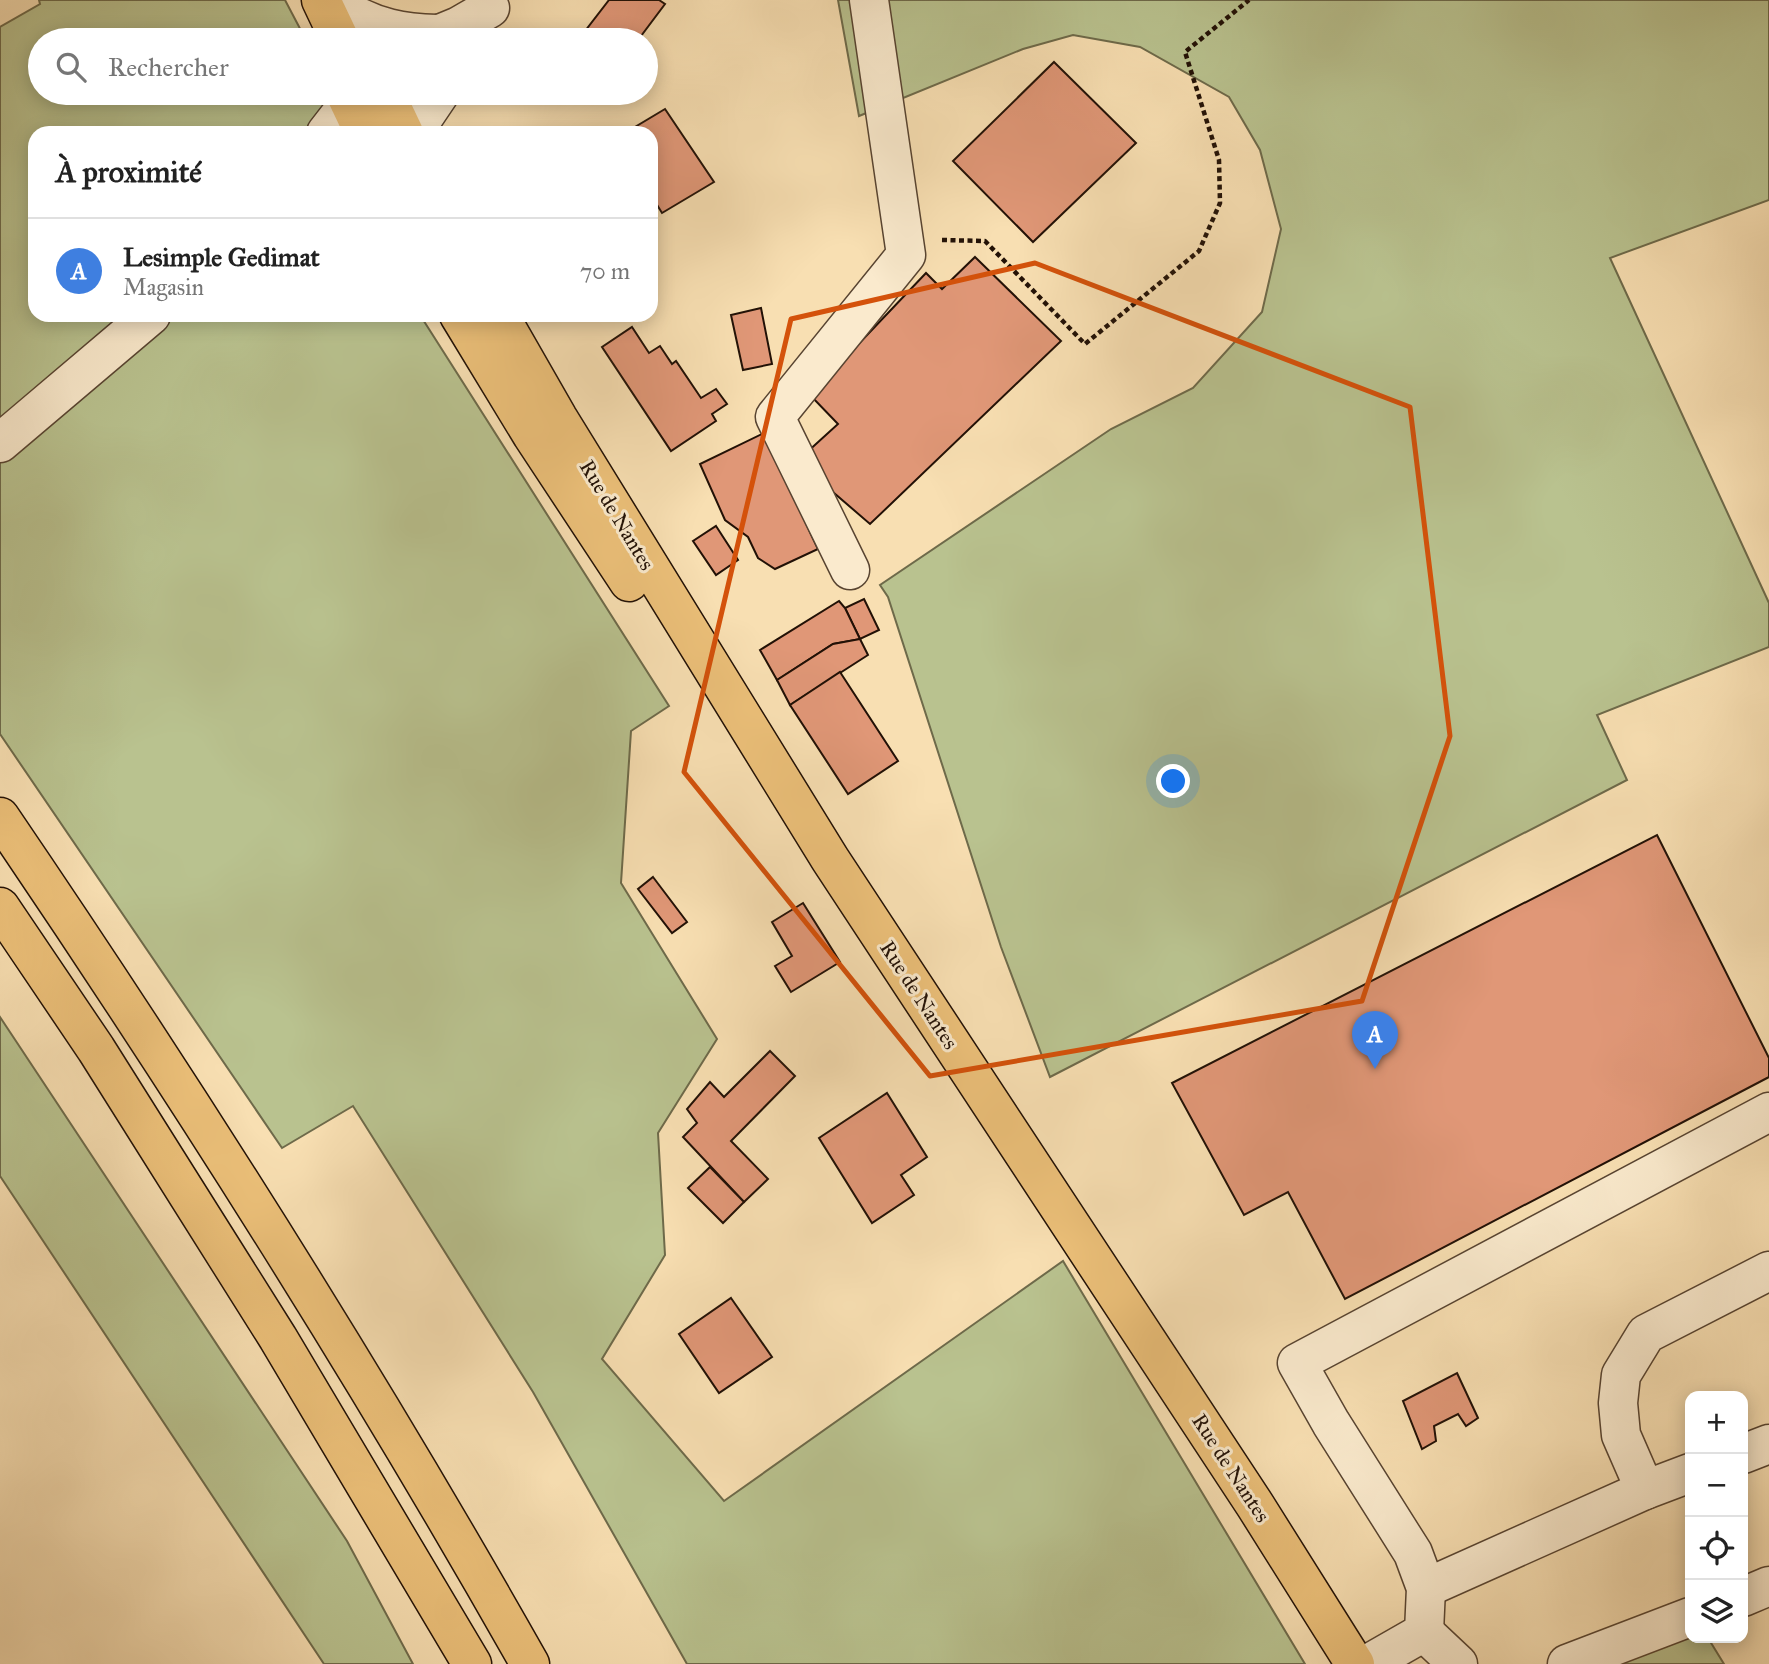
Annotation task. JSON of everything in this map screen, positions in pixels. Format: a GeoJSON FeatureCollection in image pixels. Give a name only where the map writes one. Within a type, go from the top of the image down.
{"type":"FeatureCollection","features":[{"type":"Feature","properties":{"kind":"main road"},"geometry":{"type":"LineString","coordinates":[[463,322],[532,435],[641,601],[729,728],[830,859]]}},
{"type":"Feature","properties":{"kind":"main road","name":"Rue de Nantes"},"geometry":{"type":"LineString","coordinates":[[503,322],[830,859],[1248,1493],[1355,1664]]}},
{"type":"Feature","properties":{"kind":"main road"},"geometry":{"type":"LineString","coordinates":[[0,817],[124,1001],[273,1234],[379,1405],[530,1664]]}},
{"type":"Feature","properties":{"kind":"main road"},"geometry":{"type":"LineString","coordinates":[[0,907],[96,1049],[278,1338],[472,1664]]}},
{"type":"Feature","properties":{"kind":"street"},"geometry":{"type":"LineString","coordinates":[[850,570],[775,416],[906,255],[869,0]]}},
{"type":"Feature","properties":{"kind":"street"},"geometry":{"type":"LineString","coordinates":[[330,22],[362,20],[384,28]]}},
{"type":"Feature","properties":{"kind":"street"},"geometry":{"type":"LineString","coordinates":[[441,28],[464,24]]}},
{"type":"Feature","properties":{"kind":"street"},"geometry":{"type":"LineString","coordinates":[[434,126],[442,105]]}},
{"type":"Feature","properties":{"kind":"street"},"geometry":{"type":"LineString","coordinates":[[329,126],[370,107]]}},
{"type":"Feature","properties":{"kind":"street"},"geometry":{"type":"LineString","coordinates":[[338,126],[370,107]]}},
{"type":"Feature","properties":{"kind":"street"},"geometry":{"type":"LineString","coordinates":[[0,443],[143,322]]}},
{"type":"Feature","properties":{"kind":"street"},"geometry":{"type":"LineString","coordinates":[[491,322],[521,354]]}},
{"type":"Feature","properties":{"kind":"street"},"geometry":{"type":"LineString","coordinates":[[1458,1664],[1424,1632],[1426,1588],[1413,1553],[1331,1423],[1297,1363],[1769,1112]]}},
{"type":"Feature","properties":{"kind":"street"},"geometry":{"type":"LineString","coordinates":[[1645,1490],[1621,1435],[1618,1403],[1621,1375],[1646,1334],[1769,1271]]}},
{"type":"Feature","properties":{"kind":"street"},"geometry":{"type":"LineString","coordinates":[[1748,1452],[1769,1444]]}},
{"type":"Feature","properties":{"kind":"street"},"geometry":{"type":"LineString","coordinates":[[1426,1588],[1645,1490],[1685,1475]]}},
{"type":"Feature","properties":{"kind":"street"},"geometry":{"type":"LineString","coordinates":[[1748,1595],[1769,1586]]}},
{"type":"Feature","properties":{"kind":"street"},"geometry":{"type":"LineString","coordinates":[[1567,1664],[1685,1619]]}},
{"type":"Feature","properties":{"kind":"street"},"geometry":{"type":"LineString","coordinates":[[1368,1664],[1424,1632]]}},
{"type":"Feature","properties":{"kind":"path"},"geometry":{"type":"LineString","coordinates":[[904,239],[985,241],[1085,344],[1199,251],[1220,203],[1219,160],[1185,52],[1249,0]]}},
{"type":"Feature","properties":{"kind":"highlighted area"},"geometry":{"type":"Polygon","coordinates":[[[1035,263],[1410,407],[1450,736],[1362,1001],[930,1076],[684,772],[791,319],[1035,263]]]}},
{"type":"Feature","properties":{"kind":"green space"},"geometry":{"type":"Polygon","coordinates":[[[39,0],[285,0],[300,28],[28,28],[28,105],[332,105],[340,126],[28,126],[28,322],[424,322],[669,706],[631,731],[621,883],[717,1039],[658,1133],[665,1255],[602,1359],[724,1501],[1063,1261],[1305,1664],[687,1664],[533,1392],[353,1106],[282,1148],[0,734],[0,27],[40,4],[39,0]]]}},
{"type":"Feature","properties":{"kind":"green space"},"geometry":{"type":"Polygon","coordinates":[[[838,0],[1769,0],[1769,200],[1610,258],[1769,603],[1769,647],[1597,715],[1627,780],[1050,1077],[1001,947],[888,597],[880,585],[1111,429],[1193,388],[1262,312],[1281,229],[1260,150],[1229,97],[1140,47],[1073,35],[1023,49],[859,116],[838,0]]]}},
{"type":"Feature","properties":{"kind":"green space"},"geometry":{"type":"Polygon","coordinates":[[[0,1017],[347,1541],[413,1664],[324,1664],[0,1176],[0,1017]]]}},
{"type":"Feature","properties":{"kind":"green space"},"geometry":{"type":"Polygon","coordinates":[[[1685,1630],[1685,1643],[1711,1643],[1724,1664],[1612,1664],[1685,1630]]]}},
{"type":"Feature","properties":{"kind":"building"},"geometry":{"type":"Polygon","coordinates":[[[609,0],[659,0],[665,4],[647,28],[587,28],[609,0]]]}},
{"type":"Feature","properties":{"kind":"building"},"geometry":{"type":"Polygon","coordinates":[[[1054,62],[1136,143],[1033,242],[953,161],[1054,62]]]}},
{"type":"Feature","properties":{"kind":"building"},"geometry":{"type":"Polygon","coordinates":[[[665,109],[714,182],[662,213],[658,206],[658,126],[637,126],[665,109]]]}},
{"type":"Feature","properties":{"kind":"building"},"geometry":{"type":"Polygon","coordinates":[[[975,257],[1061,341],[870,524],[819,480],[805,454],[838,424],[810,395],[926,273],[942,289],[975,257]]]}},
{"type":"Feature","properties":{"kind":"building"},"geometry":{"type":"Polygon","coordinates":[[[761,308],[772,364],[743,370],[731,315],[761,308]]]}},
{"type":"Feature","properties":{"kind":"building"},"geometry":{"type":"Polygon","coordinates":[[[632,327],[649,353],[660,346],[672,364],[676,361],[701,398],[716,389],[727,404],[712,414],[716,421],[671,451],[602,347],[632,327]]]}},
{"type":"Feature","properties":{"kind":"building"},"geometry":{"type":"Polygon","coordinates":[[[764,433],[818,549],[775,569],[758,558],[748,537],[725,520],[700,464],[764,433]]]}},
{"type":"Feature","properties":{"kind":"building"},"geometry":{"type":"Polygon","coordinates":[[[716,526],[738,560],[716,575],[693,541],[716,526]]]}},
{"type":"Feature","properties":{"kind":"building"},"geometry":{"type":"Polygon","coordinates":[[[864,599],[879,630],[860,639],[845,608],[864,599]]]}},
{"type":"Feature","properties":{"kind":"building"},"geometry":{"type":"Polygon","coordinates":[[[839,601],[860,639],[833,644],[777,680],[760,650],[839,601]]]}},
{"type":"Feature","properties":{"kind":"building"},"geometry":{"type":"Polygon","coordinates":[[[860,639],[868,655],[790,705],[777,680],[833,644],[860,639]]]}},
{"type":"Feature","properties":{"kind":"building"},"geometry":{"type":"Polygon","coordinates":[[[840,672],[898,761],[848,794],[790,705],[840,672]]]}},
{"type":"Feature","properties":{"kind":"building"},"geometry":{"type":"Polygon","coordinates":[[[1657,835],[1769,1058],[1769,1077],[1345,1299],[1288,1192],[1244,1215],[1172,1083],[1657,835]]]}},
{"type":"Feature","properties":{"kind":"building"},"geometry":{"type":"Polygon","coordinates":[[[653,877],[687,922],[672,933],[638,889],[653,877]]]}},
{"type":"Feature","properties":{"kind":"building"},"geometry":{"type":"Polygon","coordinates":[[[803,903],[840,962],[791,992],[775,966],[792,956],[772,922],[803,903]]]}},
{"type":"Feature","properties":{"kind":"building"},"geometry":{"type":"Polygon","coordinates":[[[770,1051],[795,1076],[731,1141],[768,1179],[744,1202],[683,1137],[697,1123],[687,1109],[710,1082],[724,1097],[770,1051]]]}},
{"type":"Feature","properties":{"kind":"building"},"geometry":{"type":"Polygon","coordinates":[[[887,1093],[927,1157],[901,1175],[914,1195],[872,1223],[819,1138],[887,1093]]]}},
{"type":"Feature","properties":{"kind":"building"},"geometry":{"type":"Polygon","coordinates":[[[710,1167],[744,1202],[723,1223],[688,1188],[710,1167]]]}},
{"type":"Feature","properties":{"kind":"building"},"geometry":{"type":"Polygon","coordinates":[[[731,1298],[772,1357],[719,1393],[679,1334],[731,1298]]]}},
{"type":"Feature","properties":{"kind":"building"},"geometry":{"type":"Polygon","coordinates":[[[1457,1373],[1478,1418],[1466,1426],[1458,1414],[1434,1426],[1436,1441],[1422,1449],[1403,1401],[1457,1373]]]}},
{"type":"Feature","properties":{"kind":"place","name":"Lesimple Gedimat"},"geometry":{"type":"Point","coordinates":[1375,1069]}}]}
